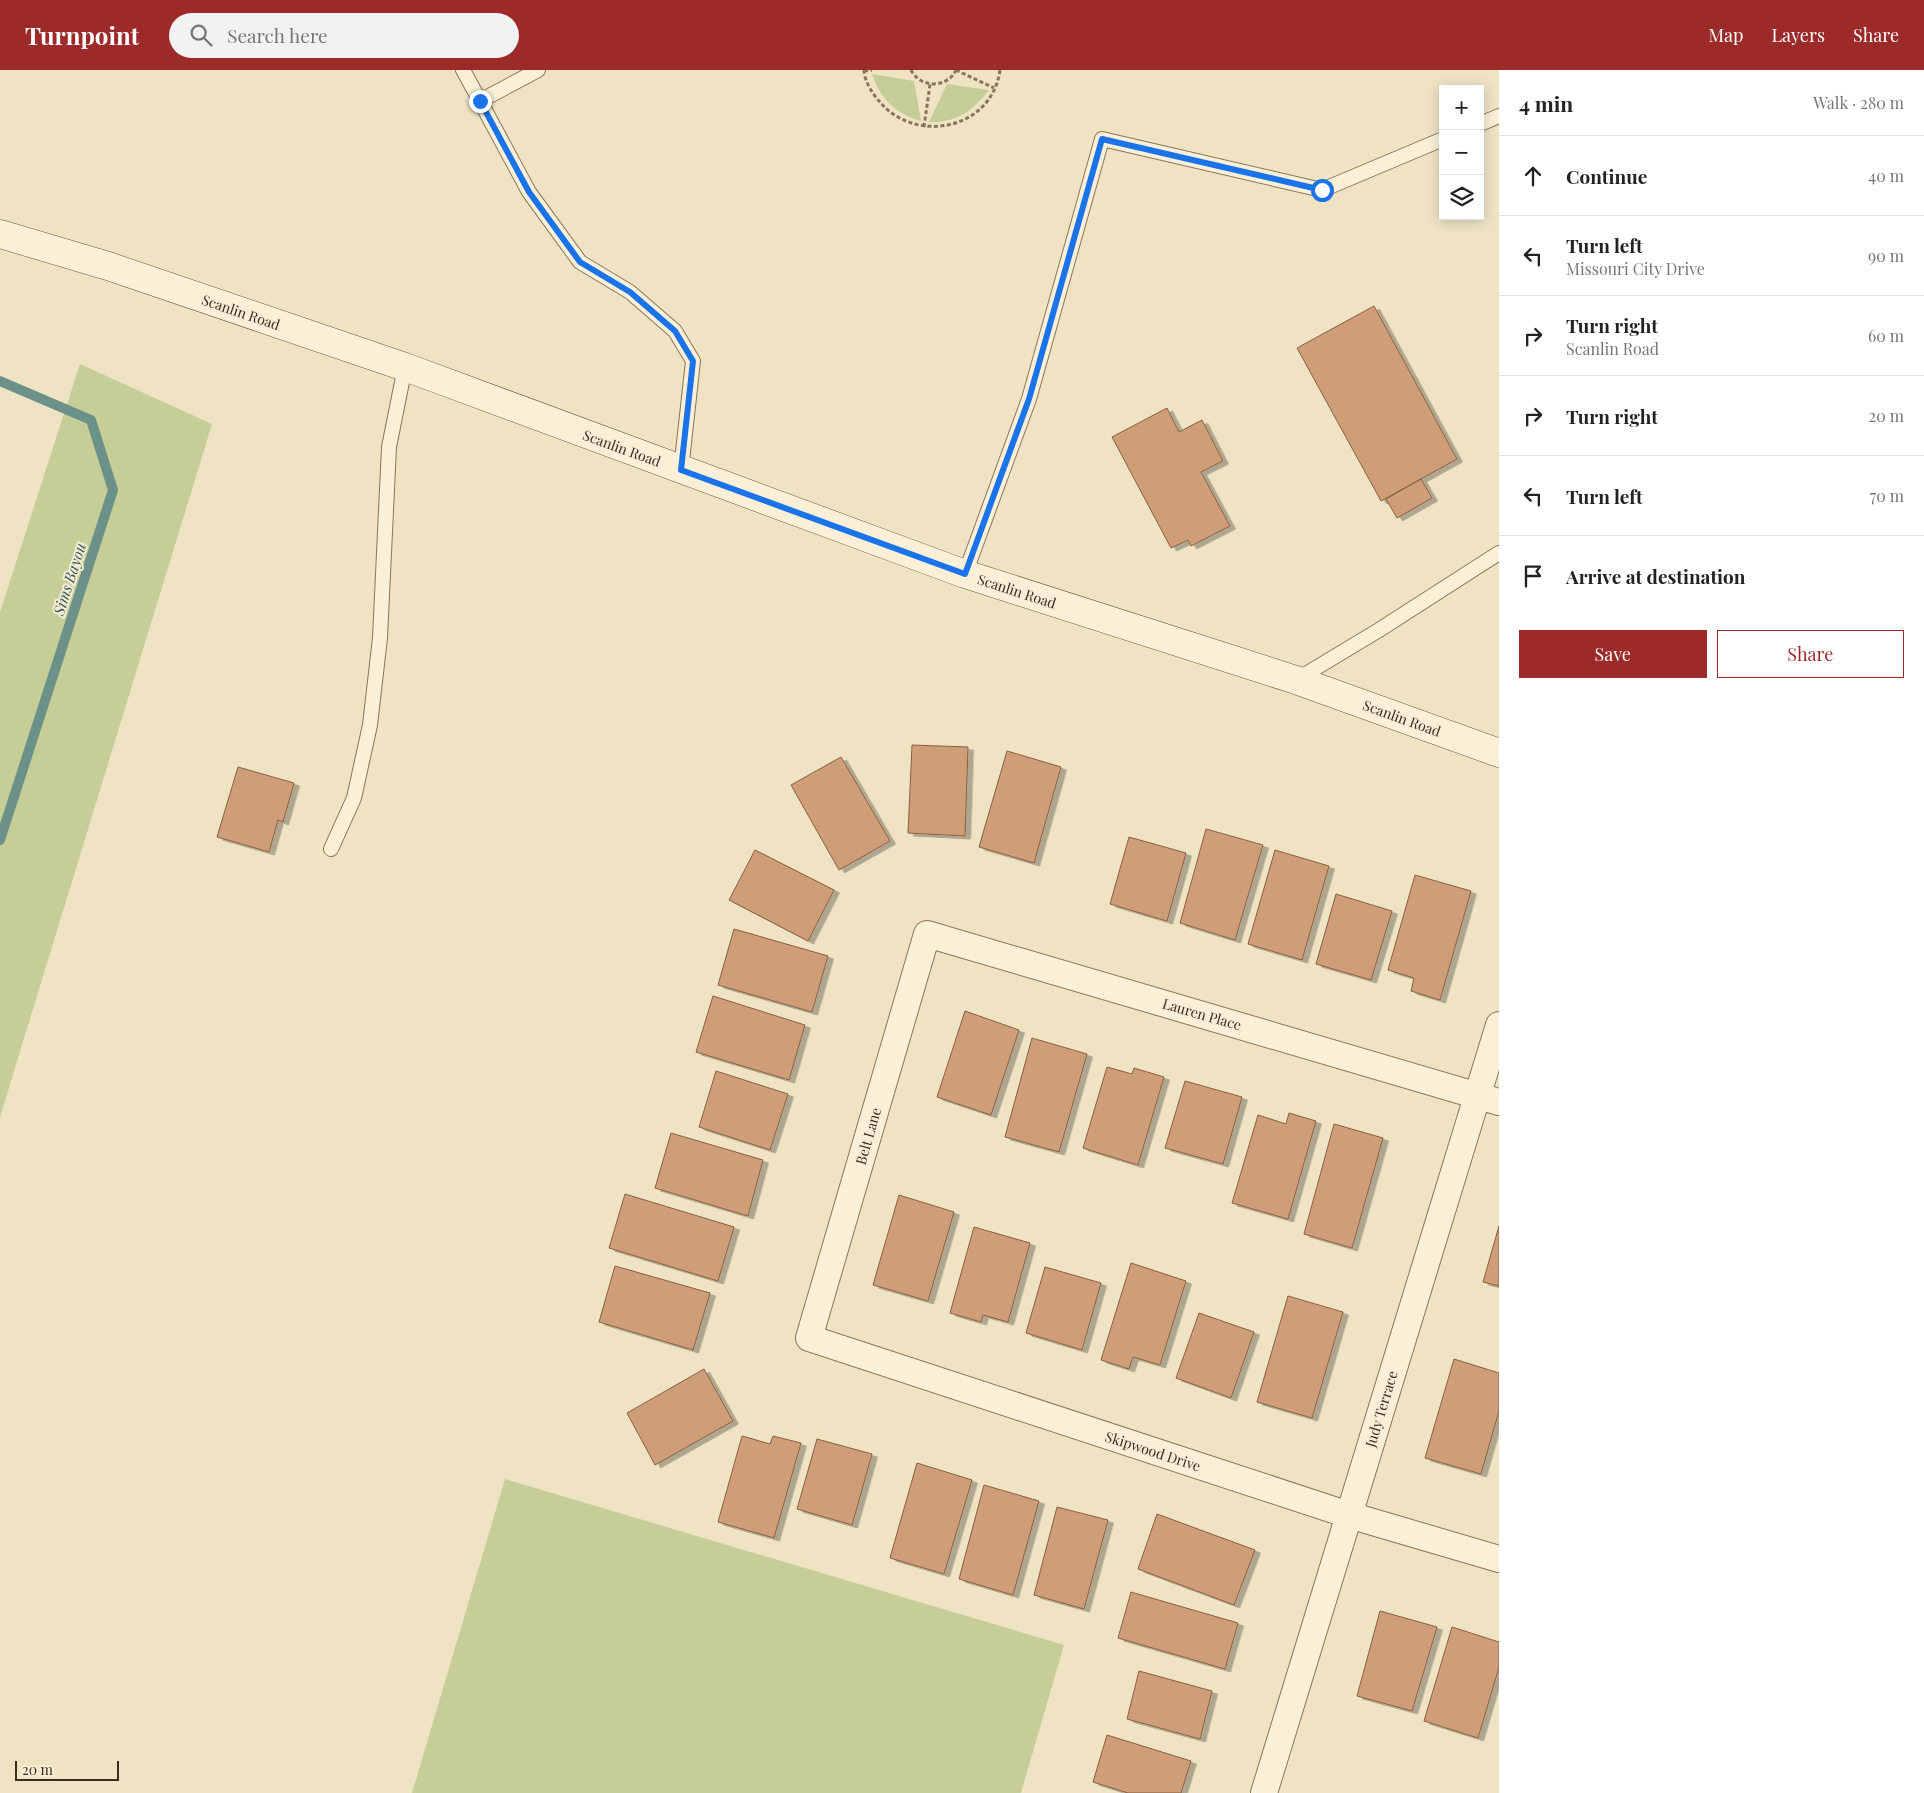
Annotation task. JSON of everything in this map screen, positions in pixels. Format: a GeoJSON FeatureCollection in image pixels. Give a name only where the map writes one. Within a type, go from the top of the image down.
{"type":"FeatureCollection","features":[{"type":"Feature","properties":{"kind":"street","name":"Scanlin Road"},"geometry":{"type":"LineString","coordinates":[[0,234],[108,266],[405,367],[965,574],[1296,680],[1499,753]]}},
{"type":"Feature","properties":{"kind":"street","name":"Lauren Place"},"geometry":{"type":"LineString","coordinates":[[927,934],[1488,1098]]}},
{"type":"Feature","properties":{"kind":"street","name":"Belt Lane"},"geometry":{"type":"LineString","coordinates":[[809,1338],[927,934]]}},
{"type":"Feature","properties":{"kind":"street","name":"Judy Terrace"},"geometry":{"type":"LineString","coordinates":[[1264,1793],[1349,1515],[1488,1098],[1499,1026]]}},
{"type":"Feature","properties":{"kind":"street","name":"Skipwood Drive"},"geometry":{"type":"LineString","coordinates":[[809,1338],[1349,1515],[1499,1559]]}},
{"type":"Feature","properties":{"kind":"lane"},"geometry":{"type":"LineString","coordinates":[[463,70],[529,192],[580,262],[630,292],[675,331],[693,361],[681,470]]}},
{"type":"Feature","properties":{"kind":"lane"},"geometry":{"type":"LineString","coordinates":[[480,101],[538,70]]}},
{"type":"Feature","properties":{"kind":"lane"},"geometry":{"type":"LineString","coordinates":[[1484,122],[1499,116]]}},
{"type":"Feature","properties":{"kind":"lane"},"geometry":{"type":"LineString","coordinates":[[965,574],[1029,399],[1102,139],[1322,190],[1439,141]]}},
{"type":"Feature","properties":{"kind":"lane"},"geometry":{"type":"LineString","coordinates":[[331,849],[354,798],[370,725],[382,610],[390,447],[405,367]]}},
{"type":"Feature","properties":{"kind":"lane"},"geometry":{"type":"LineString","coordinates":[[1296,680],[1379,630],[1499,553]]}},
{"type":"Feature","properties":{"kind":"path"},"geometry":{"type":"LineString","coordinates":[[872,70],[864,71],[873,94],[888,112],[908,123],[930,128],[952,125],[973,115],[989,99],[999,78],[1000,70]]}},
{"type":"Feature","properties":{"kind":"path"},"geometry":{"type":"LineString","coordinates":[[911,70],[918,80],[930,84],[942,83],[950,79],[956,70],[994,88]]}},
{"type":"Feature","properties":{"kind":"path"},"geometry":{"type":"LineString","coordinates":[[924,126],[930,84]]}},
{"type":"Feature","properties":{"kind":"green space"},"geometry":{"type":"Polygon","coordinates":[[[872,74],[914,81],[921,121],[904,114],[890,104],[875,83],[872,74]]]}},
{"type":"Feature","properties":{"kind":"green space"},"geometry":{"type":"Polygon","coordinates":[[[947,84],[989,90],[970,110],[956,118],[929,122],[947,84]]]}},
{"type":"Feature","properties":{"kind":"green space"},"geometry":{"type":"Polygon","coordinates":[[[80,364],[212,424],[0,1117],[0,612],[80,364]]]}},
{"type":"Feature","properties":{"kind":"green space"},"geometry":{"type":"Polygon","coordinates":[[[505,1479],[1064,1645],[1021,1793],[412,1793],[505,1479]]]}},
{"type":"Feature","properties":{"kind":"building"},"geometry":{"type":"Polygon","coordinates":[[[1374,306],[1457,459],[1381,501],[1297,348],[1374,306]]]}},
{"type":"Feature","properties":{"kind":"building"},"geometry":{"type":"Polygon","coordinates":[[[1167,408],[1179,432],[1202,420],[1223,461],[1201,472],[1230,526],[1191,546],[1188,540],[1171,548],[1112,437],[1167,408]]]}},
{"type":"Feature","properties":{"kind":"building"},"geometry":{"type":"Polygon","coordinates":[[[1421,479],[1432,498],[1397,518],[1386,499],[1421,479]]]}},
{"type":"Feature","properties":{"kind":"building"},"geometry":{"type":"Polygon","coordinates":[[[912,745],[968,747],[965,836],[908,833],[912,745]]]}},
{"type":"Feature","properties":{"kind":"building"},"geometry":{"type":"Polygon","coordinates":[[[1007,751],[1061,767],[1034,863],[979,847],[1007,751]]]}},
{"type":"Feature","properties":{"kind":"building"},"geometry":{"type":"Polygon","coordinates":[[[841,757],[890,841],[839,870],[791,785],[841,757]]]}},
{"type":"Feature","properties":{"kind":"building"},"geometry":{"type":"Polygon","coordinates":[[[238,767],[294,783],[283,822],[278,820],[269,852],[217,837],[238,767]]]}},
{"type":"Feature","properties":{"kind":"building"},"geometry":{"type":"Polygon","coordinates":[[[1206,829],[1263,845],[1235,940],[1180,923],[1206,829]]]}},
{"type":"Feature","properties":{"kind":"building"},"geometry":{"type":"Polygon","coordinates":[[[1129,837],[1186,853],[1167,921],[1110,904],[1129,837]]]}},
{"type":"Feature","properties":{"kind":"building"},"geometry":{"type":"Polygon","coordinates":[[[755,850],[834,890],[808,941],[729,900],[755,850]]]}},
{"type":"Feature","properties":{"kind":"building"},"geometry":{"type":"Polygon","coordinates":[[[1275,850],[1329,866],[1302,960],[1248,944],[1275,850]]]}},
{"type":"Feature","properties":{"kind":"building"},"geometry":{"type":"Polygon","coordinates":[[[1415,875],[1471,891],[1440,1000],[1411,991],[1414,978],[1388,970],[1415,875]]]}},
{"type":"Feature","properties":{"kind":"building"},"geometry":{"type":"Polygon","coordinates":[[[1336,894],[1392,911],[1371,980],[1316,964],[1336,894]]]}},
{"type":"Feature","properties":{"kind":"building"},"geometry":{"type":"Polygon","coordinates":[[[734,929],[828,956],[812,1012],[718,985],[734,929]]]}},
{"type":"Feature","properties":{"kind":"building"},"geometry":{"type":"Polygon","coordinates":[[[713,996],[805,1025],[789,1080],[696,1052],[713,996]]]}},
{"type":"Feature","properties":{"kind":"building"},"geometry":{"type":"Polygon","coordinates":[[[965,1011],[1019,1030],[991,1115],[937,1097],[965,1011]]]}},
{"type":"Feature","properties":{"kind":"building"},"geometry":{"type":"Polygon","coordinates":[[[1032,1038],[1087,1054],[1059,1152],[1005,1137],[1032,1038]]]}},
{"type":"Feature","properties":{"kind":"building"},"geometry":{"type":"Polygon","coordinates":[[[1107,1067],[1132,1074],[1134,1068],[1164,1077],[1138,1165],[1083,1148],[1107,1067]]]}},
{"type":"Feature","properties":{"kind":"building"},"geometry":{"type":"Polygon","coordinates":[[[716,1071],[788,1094],[770,1150],[699,1127],[716,1071]]]}},
{"type":"Feature","properties":{"kind":"building"},"geometry":{"type":"Polygon","coordinates":[[[1185,1081],[1242,1097],[1223,1164],[1165,1148],[1185,1081]]]}},
{"type":"Feature","properties":{"kind":"building"},"geometry":{"type":"Polygon","coordinates":[[[1289,1113],[1316,1121],[1288,1219],[1232,1203],[1258,1115],[1286,1124],[1289,1113]]]}},
{"type":"Feature","properties":{"kind":"building"},"geometry":{"type":"Polygon","coordinates":[[[1334,1124],[1383,1138],[1352,1248],[1304,1234],[1334,1124]]]}},
{"type":"Feature","properties":{"kind":"building"},"geometry":{"type":"Polygon","coordinates":[[[671,1133],[763,1160],[748,1216],[655,1188],[671,1133]]]}},
{"type":"Feature","properties":{"kind":"building"},"geometry":{"type":"Polygon","coordinates":[[[625,1194],[734,1227],[718,1281],[609,1248],[625,1194]]]}},
{"type":"Feature","properties":{"kind":"building"},"geometry":{"type":"Polygon","coordinates":[[[899,1195],[954,1212],[928,1301],[873,1285],[899,1195]]]}},
{"type":"Feature","properties":{"kind":"building"},"geometry":{"type":"Polygon","coordinates":[[[1499,1226],[1499,1286],[1483,1282],[1499,1226]]]}},
{"type":"Feature","properties":{"kind":"building"},"geometry":{"type":"Polygon","coordinates":[[[974,1227],[1030,1243],[1008,1322],[983,1315],[981,1322],[950,1313],[974,1227]]]}},
{"type":"Feature","properties":{"kind":"building"},"geometry":{"type":"Polygon","coordinates":[[[1131,1263],[1186,1281],[1160,1365],[1133,1357],[1129,1369],[1101,1360],[1131,1263]]]}},
{"type":"Feature","properties":{"kind":"building"},"geometry":{"type":"Polygon","coordinates":[[[615,1266],[710,1293],[693,1350],[599,1322],[615,1266]]]}},
{"type":"Feature","properties":{"kind":"building"},"geometry":{"type":"Polygon","coordinates":[[[1045,1267],[1101,1283],[1082,1350],[1026,1333],[1045,1267]]]}},
{"type":"Feature","properties":{"kind":"building"},"geometry":{"type":"Polygon","coordinates":[[[1288,1296],[1343,1312],[1312,1418],[1257,1402],[1288,1296]]]}},
{"type":"Feature","properties":{"kind":"building"},"geometry":{"type":"Polygon","coordinates":[[[1199,1313],[1254,1332],[1231,1398],[1176,1378],[1199,1313]]]}},
{"type":"Feature","properties":{"kind":"building"},"geometry":{"type":"Polygon","coordinates":[[[1454,1359],[1499,1373],[1499,1411],[1481,1474],[1425,1458],[1454,1359]]]}},
{"type":"Feature","properties":{"kind":"building"},"geometry":{"type":"Polygon","coordinates":[[[704,1369],[733,1421],[655,1465],[627,1413],[704,1369]]]}},
{"type":"Feature","properties":{"kind":"building"},"geometry":{"type":"Polygon","coordinates":[[[742,1436],[770,1444],[773,1436],[801,1443],[774,1538],[718,1522],[742,1436]]]}},
{"type":"Feature","properties":{"kind":"building"},"geometry":{"type":"Polygon","coordinates":[[[817,1439],[872,1454],[852,1525],[797,1509],[817,1439]]]}},
{"type":"Feature","properties":{"kind":"building"},"geometry":{"type":"Polygon","coordinates":[[[917,1463],[972,1480],[944,1574],[890,1558],[917,1463]]]}},
{"type":"Feature","properties":{"kind":"building"},"geometry":{"type":"Polygon","coordinates":[[[984,1485],[1039,1501],[1013,1595],[959,1579],[984,1485]]]}},
{"type":"Feature","properties":{"kind":"building"},"geometry":{"type":"Polygon","coordinates":[[[1057,1507],[1108,1520],[1084,1609],[1034,1595],[1057,1507]]]}},
{"type":"Feature","properties":{"kind":"building"},"geometry":{"type":"Polygon","coordinates":[[[1157,1514],[1255,1550],[1234,1605],[1138,1569],[1157,1514]]]}},
{"type":"Feature","properties":{"kind":"building"},"geometry":{"type":"Polygon","coordinates":[[[1131,1592],[1238,1623],[1225,1669],[1118,1638],[1131,1592]]]}},
{"type":"Feature","properties":{"kind":"building"},"geometry":{"type":"Polygon","coordinates":[[[1380,1611],[1437,1627],[1412,1711],[1357,1696],[1380,1611]]]}},
{"type":"Feature","properties":{"kind":"building"},"geometry":{"type":"Polygon","coordinates":[[[1452,1627],[1499,1642],[1499,1667],[1478,1738],[1424,1721],[1452,1627]]]}},
{"type":"Feature","properties":{"kind":"building"},"geometry":{"type":"Polygon","coordinates":[[[1139,1671],[1212,1691],[1200,1739],[1127,1719],[1139,1671]]]}},
{"type":"Feature","properties":{"kind":"building"},"geometry":{"type":"Polygon","coordinates":[[[1107,1735],[1191,1761],[1181,1793],[1128,1793],[1093,1782],[1107,1735]]]}},
{"type":"Feature","properties":{"kind":"waterway","name":"Sims Bayou"},"geometry":{"type":"LineString","coordinates":[[0,381],[91,420],[113,490],[0,840]]}},
{"type":"Feature","properties":{"kind":"route"},"geometry":{"type":"LineString","coordinates":[[480,101],[529,192],[580,262],[630,292],[675,331],[693,361],[681,470],[965,574],[1029,399],[1102,139],[1322,190]]}}]}
